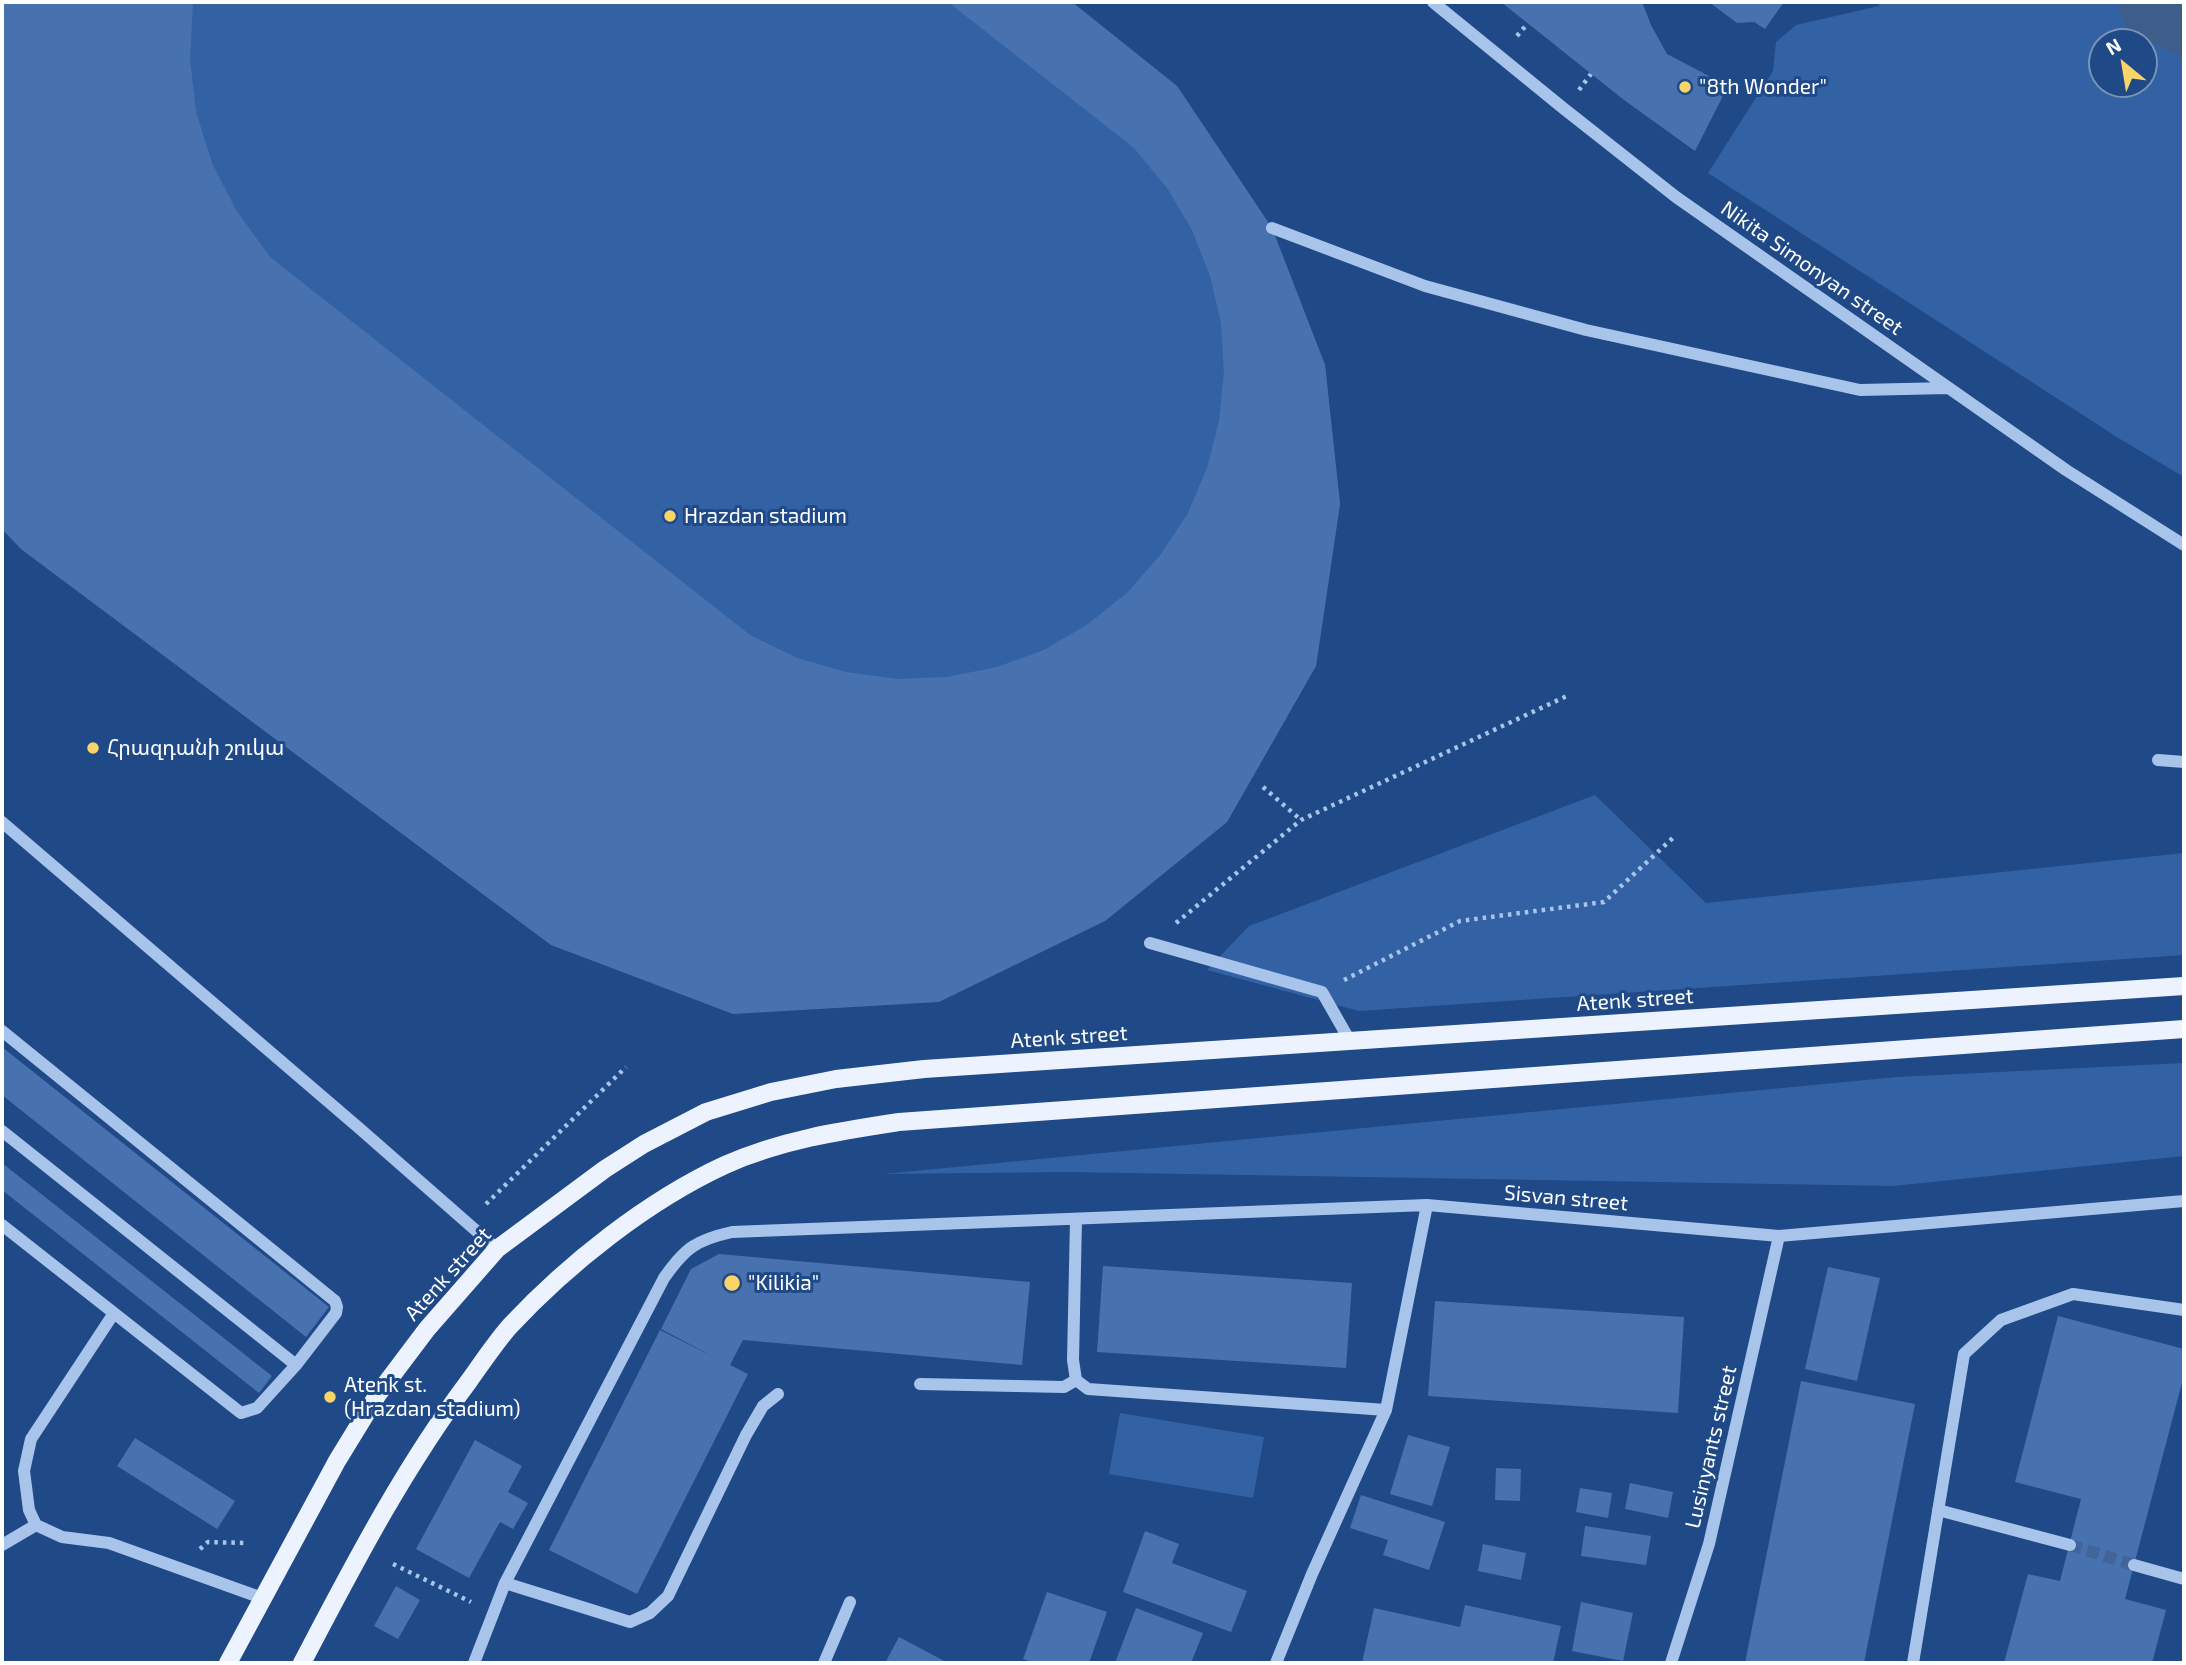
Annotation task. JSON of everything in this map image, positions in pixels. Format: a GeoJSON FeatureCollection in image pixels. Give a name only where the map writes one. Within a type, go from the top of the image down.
{"type":"FeatureCollection","features":[{"type":"Feature","properties":{"kind":"main road","name":"Atenk street"},"geometry":{"type":"LineString","coordinates":[[228,1663],[337,1461],[378,1394],[427,1329],[498,1249],[562,1200],[644,1144],[706,1112],[771,1092],[836,1079],[924,1069],[2184,986]]}},
{"type":"Feature","properties":{"kind":"main road"},"geometry":{"type":"LineString","coordinates":[[302,1663],[368,1538],[399,1486],[453,1403],[509,1327],[583,1256],[656,1203],[725,1165],[790,1142],[899,1122],[2184,1029]]}},
{"type":"Feature","properties":{"kind":"street","name":"Nikita Simonyan street"},"geometry":{"type":"LineString","coordinates":[[1433,2],[1676,197],[2066,470],[2184,545]]}},
{"type":"Feature","properties":{"kind":"street"},"geometry":{"type":"LineString","coordinates":[[1272,228],[1425,286],[1586,330],[1860,390],[1949,388]]}},
{"type":"Feature","properties":{"kind":"street"},"geometry":{"type":"LineString","coordinates":[[2158,760],[2184,762]]}},
{"type":"Feature","properties":{"kind":"street"},"geometry":{"type":"LineString","coordinates":[[2,822],[498,1249]]}},
{"type":"Feature","properties":{"kind":"street"},"geometry":{"type":"LineString","coordinates":[[1150,943],[1322,992],[1350,1041]]}},
{"type":"Feature","properties":{"kind":"street"},"geometry":{"type":"LineString","coordinates":[[2,1031],[335,1301],[337,1307],[296,1365],[257,1408],[241,1413],[2,1225]]}},
{"type":"Feature","properties":{"kind":"street"},"geometry":{"type":"LineString","coordinates":[[2,1131],[296,1365]]}},
{"type":"Feature","properties":{"kind":"street","name":"Sisvan street"},"geometry":{"type":"LineString","coordinates":[[474,1663],[505,1583],[664,1278],[676,1261],[692,1246],[710,1237],[733,1232],[1427,1205],[1779,1237],[2184,1201]]}},
{"type":"Feature","properties":{"kind":"street"},"geometry":{"type":"LineString","coordinates":[[1276,1663],[1312,1574],[1386,1410],[1427,1205]]}},
{"type":"Feature","properties":{"kind":"street"},"geometry":{"type":"LineString","coordinates":[[1076,1220],[1073,1360],[1076,1380],[1088,1389],[1386,1410]]}},
{"type":"Feature","properties":{"kind":"street","name":"Lusinyants street"},"geometry":{"type":"LineString","coordinates":[[1671,1663],[1709,1544],[1779,1237]]}},
{"type":"Feature","properties":{"kind":"street"},"geometry":{"type":"LineString","coordinates":[[1913,1663],[1964,1354],[2001,1320],[2073,1294],[2184,1310]]}},
{"type":"Feature","properties":{"kind":"street"},"geometry":{"type":"LineString","coordinates":[[114,1313],[31,1439],[24,1471],[29,1510],[36,1525],[62,1538],[109,1543],[262,1598]]}},
{"type":"Feature","properties":{"kind":"street"},"geometry":{"type":"LineString","coordinates":[[920,1384],[1064,1387],[1076,1380]]}},
{"type":"Feature","properties":{"kind":"street"},"geometry":{"type":"LineString","coordinates":[[505,1583],[630,1622],[650,1613],[668,1597],[746,1435],[763,1406],[778,1394]]}},
{"type":"Feature","properties":{"kind":"street"},"geometry":{"type":"LineString","coordinates":[[1938,1510],[2070,1545]]}},
{"type":"Feature","properties":{"kind":"street"},"geometry":{"type":"LineString","coordinates":[[2,1545],[36,1525]]}},
{"type":"Feature","properties":{"kind":"street"},"geometry":{"type":"LineString","coordinates":[[2134,1565],[2184,1579]]}},
{"type":"Feature","properties":{"kind":"street"},"geometry":{"type":"LineString","coordinates":[[824,1663],[850,1602]]}},
{"type":"Feature","properties":{"kind":"path"},"geometry":{"type":"LineString","coordinates":[[1150,943],[1301,820],[1569,695]]}},
{"type":"Feature","properties":{"kind":"path"},"geometry":{"type":"LineString","coordinates":[[1263,787],[1301,820]]}},
{"type":"Feature","properties":{"kind":"path"},"geometry":{"type":"LineString","coordinates":[[1322,992],[1460,920],[1604,902],[1676,835]]}},
{"type":"Feature","properties":{"kind":"path"},"geometry":{"type":"LineString","coordinates":[[467,1222],[626,1067]]}},
{"type":"Feature","properties":{"kind":"path"},"geometry":{"type":"LineString","coordinates":[[393,1564],[493,1613]]}},
{"type":"Feature","properties":{"kind":"shaded area","name":"Hrazdan stadium"},"geometry":{"type":"Polygon","coordinates":[[[2,2],[1072,2],[1177,86],[1272,228],[1325,365],[1340,504],[1316,666],[1227,822],[1105,921],[551,945],[21,549],[2,529],[2,2]]]}},
{"type":"Feature","properties":{"kind":"shaded area"},"geometry":{"type":"Polygon","coordinates":[[[1879,2],[2184,2],[2184,477],[2120,439],[1708,173],[1773,71],[1776,42],[1796,25],[1879,6],[1879,2]]]}},
{"type":"Feature","properties":{"kind":"shaded area"},"geometry":{"type":"Polygon","coordinates":[[[1595,795],[1706,903],[2184,853],[2184,955],[1359,1011],[1207,970],[1249,926],[1595,795]]]}},
{"type":"Feature","properties":{"kind":"shaded area"},"geometry":{"type":"Polygon","coordinates":[[[2184,1063],[2184,1156],[1893,1186],[1068,1172],[883,1174],[1897,1077],[2184,1063]]]}},
{"type":"Feature","properties":{"kind":"shaded area"},"geometry":{"type":"Polygon","coordinates":[[[1120,1413],[1264,1437],[1253,1498],[1109,1474],[1120,1413]]]}},
{"type":"Feature","properties":{"kind":"building"},"geometry":{"type":"Polygon","coordinates":[[[2,2],[193,2],[190,59],[196,112],[212,163],[236,210],[270,257],[750,635],[797,658],[846,672],[897,679],[947,677],[997,667],[1044,650],[1088,624],[1128,592],[1161,554],[1188,513],[1207,468],[1219,421],[1224,372],[1221,323],[1210,276],[1192,230],[1167,188],[1134,148],[948,2],[1072,2],[1177,86],[1272,228],[1325,365],[1340,504],[1316,666],[1227,822],[1105,921],[939,1002],[733,1014],[551,945],[21,549],[2,529],[2,2]]]}},
{"type":"Feature","properties":{"kind":"building"},"geometry":{"type":"Polygon","coordinates":[[[1501,2],[1642,2],[1667,54],[1728,86],[1695,151],[1624,100],[1501,2]]]}},
{"type":"Feature","properties":{"kind":"building"},"geometry":{"type":"Polygon","coordinates":[[[1709,2],[1784,2],[1765,29],[1754,22],[1737,23],[1709,2]]]}},
{"type":"Feature","properties":{"kind":"building"},"geometry":{"type":"Polygon","coordinates":[[[2,1047],[329,1307],[306,1337],[2,1095],[2,1047]]]}},
{"type":"Feature","properties":{"kind":"building"},"geometry":{"type":"Polygon","coordinates":[[[2,1163],[272,1376],[259,1393],[2,1190],[2,1163]]]}},
{"type":"Feature","properties":{"kind":"building"},"geometry":{"type":"Polygon","coordinates":[[[719,1254],[1030,1282],[1022,1365],[743,1340],[730,1365],[748,1374],[637,1594],[549,1550],[660,1330],[714,1357],[661,1329],[691,1269],[719,1254]]]}},
{"type":"Feature","properties":{"kind":"building"},"geometry":{"type":"Polygon","coordinates":[[[1103,1266],[1352,1283],[1346,1368],[1097,1352],[1103,1266]]]}},
{"type":"Feature","properties":{"kind":"building"},"geometry":{"type":"Polygon","coordinates":[[[1828,1267],[1880,1278],[1857,1381],[1805,1369],[1828,1267]]]}},
{"type":"Feature","properties":{"kind":"building"},"geometry":{"type":"Polygon","coordinates":[[[1435,1301],[1684,1317],[1678,1413],[1428,1396],[1435,1301]]]}},
{"type":"Feature","properties":{"kind":"building"},"geometry":{"type":"Polygon","coordinates":[[[2058,1316],[2184,1349],[2184,1375],[2125,1599],[2166,1610],[2152,1663],[2004,1663],[2028,1574],[2060,1581],[2081,1499],[2015,1482],[2058,1316]]]}},
{"type":"Feature","properties":{"kind":"building"},"geometry":{"type":"Polygon","coordinates":[[[1801,1381],[1915,1404],[1864,1663],[1745,1663],[1801,1381]]]}},
{"type":"Feature","properties":{"kind":"building"},"geometry":{"type":"Polygon","coordinates":[[[1408,1435],[1450,1447],[1432,1506],[1390,1494],[1408,1435]]]}},
{"type":"Feature","properties":{"kind":"building"},"geometry":{"type":"Polygon","coordinates":[[[135,1438],[235,1501],[217,1529],[117,1466],[135,1438]]]}},
{"type":"Feature","properties":{"kind":"building"},"geometry":{"type":"Polygon","coordinates":[[[475,1440],[522,1466],[508,1492],[528,1503],[513,1529],[500,1522],[469,1578],[416,1549],[475,1440]]]}},
{"type":"Feature","properties":{"kind":"building"},"geometry":{"type":"Polygon","coordinates":[[[1496,1468],[1521,1469],[1520,1501],[1495,1500],[1496,1468]]]}},
{"type":"Feature","properties":{"kind":"building"},"geometry":{"type":"Polygon","coordinates":[[[1630,1483],[1673,1492],[1668,1518],[1625,1509],[1630,1483]]]}},
{"type":"Feature","properties":{"kind":"building"},"geometry":{"type":"Polygon","coordinates":[[[1580,1488],[1612,1493],[1608,1518],[1576,1512],[1580,1488]]]}},
{"type":"Feature","properties":{"kind":"building"},"geometry":{"type":"Polygon","coordinates":[[[1361,1495],[1445,1522],[1429,1570],[1383,1555],[1388,1540],[1350,1528],[1361,1495]]]}},
{"type":"Feature","properties":{"kind":"building"},"geometry":{"type":"Polygon","coordinates":[[[1585,1526],[1651,1536],[1646,1565],[1581,1556],[1585,1526]]]}},
{"type":"Feature","properties":{"kind":"building"},"geometry":{"type":"Polygon","coordinates":[[[1145,1531],[1179,1544],[1172,1563],[1247,1591],[1231,1632],[1123,1592],[1145,1531]]]}},
{"type":"Feature","properties":{"kind":"building"},"geometry":{"type":"Polygon","coordinates":[[[1483,1544],[1526,1553],[1521,1580],[1478,1571],[1483,1544]]]}},
{"type":"Feature","properties":{"kind":"building"},"geometry":{"type":"Polygon","coordinates":[[[396,1586],[420,1600],[398,1639],[374,1626],[396,1586]]]}},
{"type":"Feature","properties":{"kind":"building"},"geometry":{"type":"Polygon","coordinates":[[[1047,1592],[1107,1612],[1089,1663],[1034,1663],[1023,1659],[1047,1592]]]}},
{"type":"Feature","properties":{"kind":"building"},"geometry":{"type":"Polygon","coordinates":[[[1581,1602],[1633,1613],[1623,1661],[1572,1651],[1581,1602]]]}},
{"type":"Feature","properties":{"kind":"building"},"geometry":{"type":"Polygon","coordinates":[[[1465,1605],[1561,1626],[1553,1663],[1362,1663],[1374,1608],[1460,1627],[1465,1605]]]}},
{"type":"Feature","properties":{"kind":"building"},"geometry":{"type":"Polygon","coordinates":[[[1136,1608],[1203,1633],[1191,1663],[1115,1663],[1136,1608]]]}},
{"type":"Feature","properties":{"kind":"building"},"geometry":{"type":"Polygon","coordinates":[[[899,1637],[948,1663],[885,1663],[899,1637]]]}},
{"type":"Feature","properties":{"kind":"waterway"},"geometry":{"type":"LineString","coordinates":[[2154,2],[2184,19]]}},
{"type":"Feature","properties":{"kind":"tunnel"},"geometry":{"type":"LineString","coordinates":[[2070,1545],[2134,1565]]}},
{"type":"Feature","properties":{"kind":"place","name":"\"8th Wonder\""},"geometry":{"type":"Point","coordinates":[1685,87]}},
{"type":"Feature","properties":{"kind":"place","name":"Hrazdan stadium"},"geometry":{"type":"Point","coordinates":[670,516]}},
{"type":"Feature","properties":{"kind":"place","name":"Հրազդանի շուկա"},"geometry":{"type":"Point","coordinates":[93,748]}},
{"type":"Feature","properties":{"kind":"place","name":"\"Kilikia\""},"geometry":{"type":"Point","coordinates":[732,1283]}},
{"type":"Feature","properties":{"kind":"place","name":"Atenk st. (Hrazdan stadium)"},"geometry":{"type":"Point","coordinates":[330,1397]}}]}
